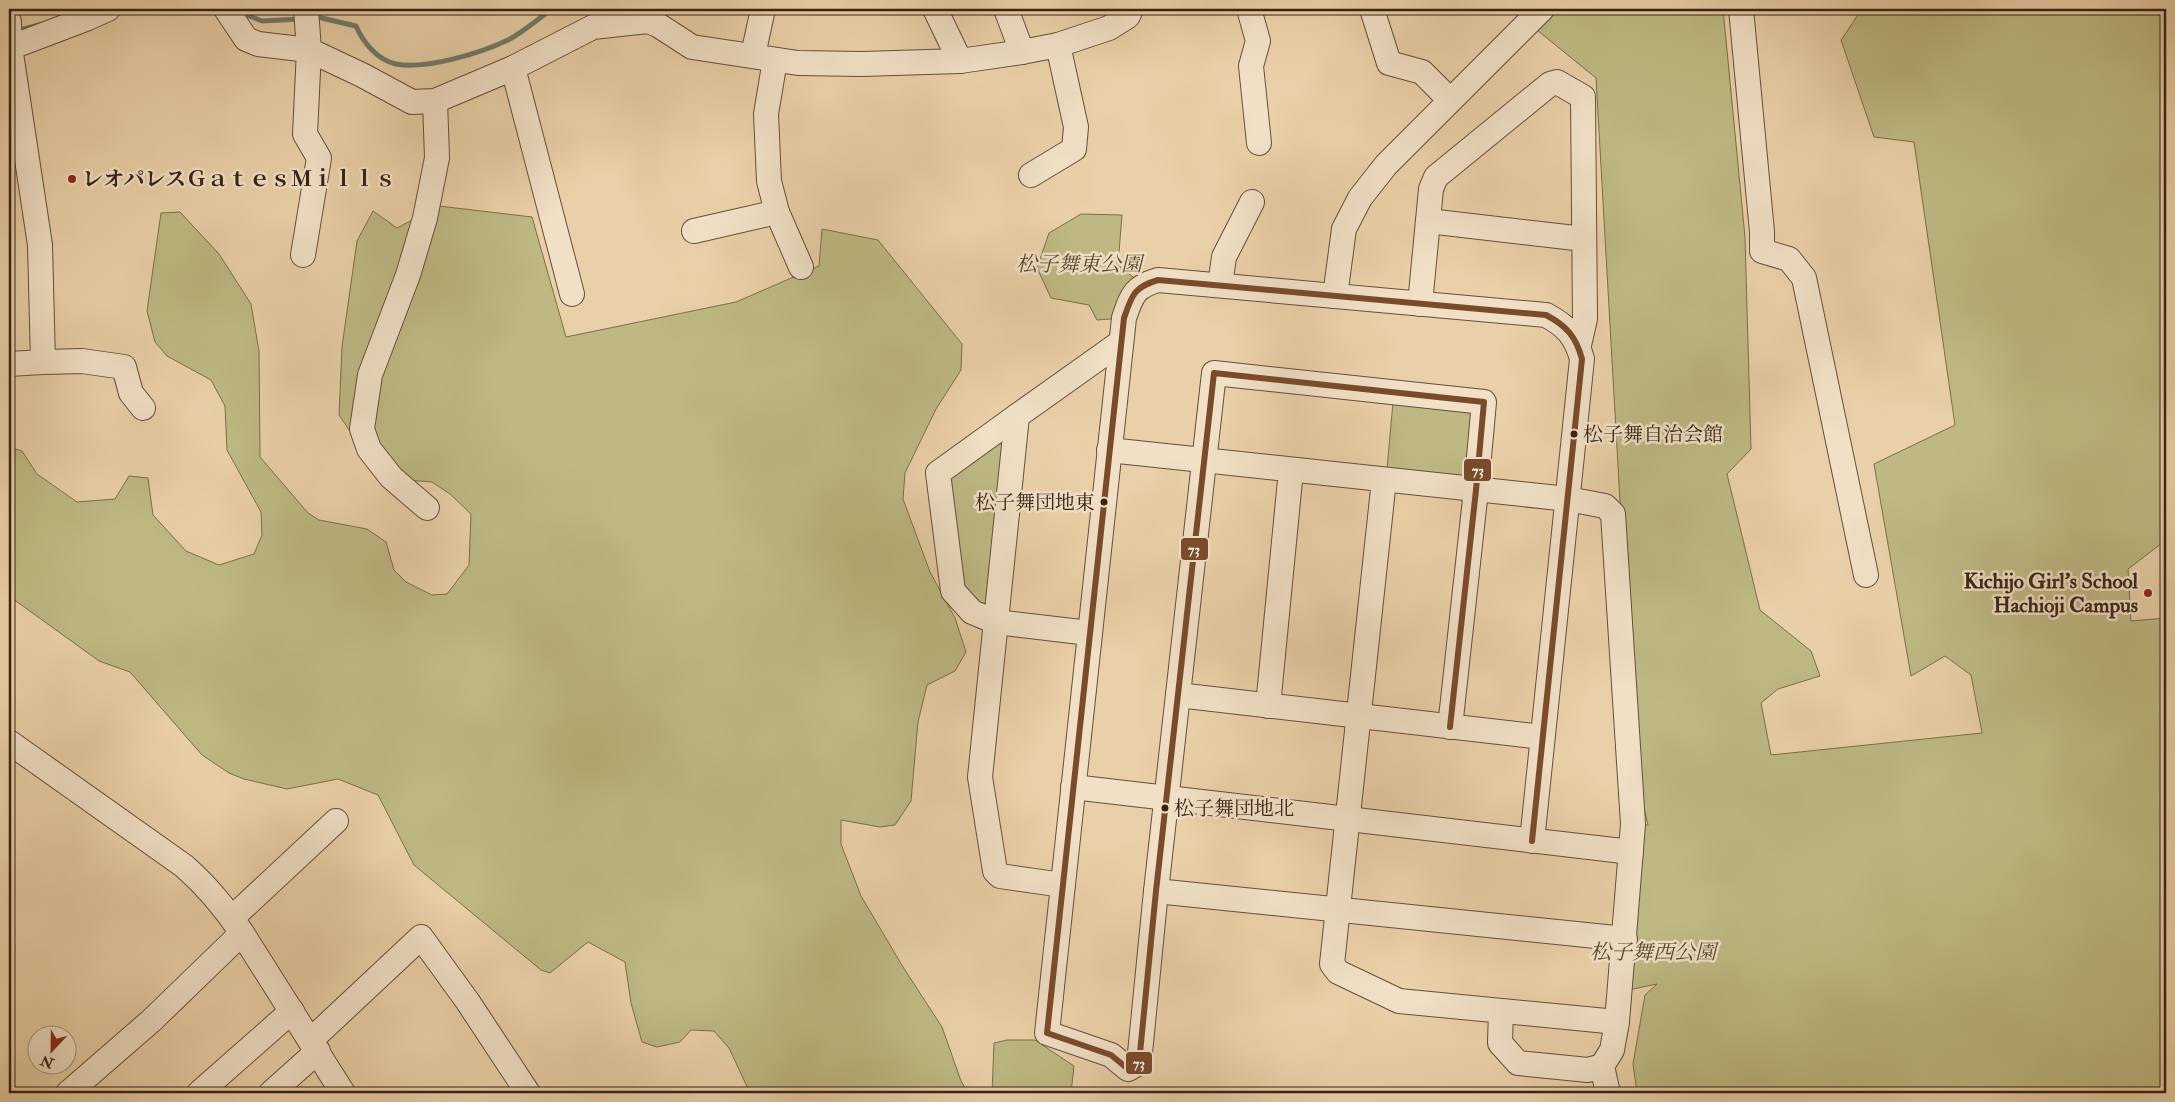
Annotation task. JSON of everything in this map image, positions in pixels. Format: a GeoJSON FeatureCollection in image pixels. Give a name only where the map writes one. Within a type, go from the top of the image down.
{"type":"FeatureCollection","features":[{"type":"Feature","properties":{"kind":"street"},"geometry":{"type":"LineString","coordinates":[[43,362],[40,245],[9,40],[88,18],[108,9]]}},
{"type":"Feature","properties":{"kind":"street"},"geometry":{"type":"LineString","coordinates":[[226,9],[246,39],[258,44],[308,29]]}},
{"type":"Feature","properties":{"kind":"street"},"geometry":{"type":"LineString","coordinates":[[763,9],[769,181],[777,212],[801,267]]}},
{"type":"Feature","properties":{"kind":"street"},"geometry":{"type":"LineString","coordinates":[[935,9],[960,61]]}},
{"type":"Feature","properties":{"kind":"street"},"geometry":{"type":"LineString","coordinates":[[1006,9],[1022,52]]}},
{"type":"Feature","properties":{"kind":"street"},"geometry":{"type":"LineString","coordinates":[[308,29],[362,75],[412,102],[435,101],[513,68],[593,27],[648,21],[658,25],[692,47],[798,63],[862,64],[960,61],[1058,45],[1109,28],[1128,16],[1131,9]]}},
{"type":"Feature","properties":{"kind":"street"},"geometry":{"type":"LineString","coordinates":[[1249,9],[1258,41],[1251,66],[1259,143]]}},
{"type":"Feature","properties":{"kind":"street"},"geometry":{"type":"LineString","coordinates":[[1372,9],[1389,63],[1422,72],[1450,100]]}},
{"type":"Feature","properties":{"kind":"street"},"geometry":{"type":"LineString","coordinates":[[1335,296],[1344,229],[1360,198],[1386,165],[1542,9]]}},
{"type":"Feature","properties":{"kind":"street"},"geometry":{"type":"LineString","coordinates":[[1741,9],[1762,251],[1789,259],[1804,278],[1866,575]]}},
{"type":"Feature","properties":{"kind":"street"},"geometry":{"type":"LineString","coordinates":[[303,255],[318,158],[305,134],[308,29]]}},
{"type":"Feature","properties":{"kind":"street"},"geometry":{"type":"LineString","coordinates":[[1031,175],[1074,148],[1076,127],[1058,45]]}},
{"type":"Feature","properties":{"kind":"street"},"geometry":{"type":"LineString","coordinates":[[513,68],[572,294]]}},
{"type":"Feature","properties":{"kind":"street"},"geometry":{"type":"LineString","coordinates":[[1420,304],[1431,189],[1436,177],[1550,84],[1557,82],[1583,96],[1585,319],[1578,344]]}},
{"type":"Feature","properties":{"kind":"street"},"geometry":{"type":"LineString","coordinates":[[427,508],[391,477],[369,449],[362,429],[370,375],[408,275],[425,218],[437,158],[435,101]]}},
{"type":"Feature","properties":{"kind":"street"},"geometry":{"type":"LineString","coordinates":[[1220,285],[1224,257],[1252,202]]}},
{"type":"Feature","properties":{"kind":"street"},"geometry":{"type":"LineString","coordinates":[[694,231],[777,212]]}},
{"type":"Feature","properties":{"kind":"street"},"geometry":{"type":"LineString","coordinates":[[1428,221],[1584,239]]}},
{"type":"Feature","properties":{"kind":"street"},"geometry":{"type":"LineString","coordinates":[[1450,726],[1484,402],[1214,373],[1166,798],[1139,1063],[1128,1068],[1111,1055],[1046,1033],[1064,885],[1121,342],[1126,311],[1131,297],[1143,285],[1158,280],[1546,315],[1570,330],[1578,344],[1582,359],[1532,841]]}},
{"type":"Feature","properties":{"kind":"street"},"geometry":{"type":"LineString","coordinates":[[1089,634],[996,622],[972,612],[953,591],[938,473],[1121,342]]}},
{"type":"Feature","properties":{"kind":"street"},"geometry":{"type":"LineString","coordinates":[[9,364],[82,361],[124,367],[131,393],[143,408]]}},
{"type":"Feature","properties":{"kind":"street"},"geometry":{"type":"LineString","coordinates":[[1017,416],[980,777],[995,871],[1000,876],[1064,885]]}},
{"type":"Feature","properties":{"kind":"street"},"geometry":{"type":"LineString","coordinates":[[1109,450],[1568,500],[1606,506],[1613,514],[1634,824],[1625,939],[1612,1050],[1602,1066],[1588,1070],[1518,1063],[1500,1043],[1501,1011]]}},
{"type":"Feature","properties":{"kind":"street"},"geometry":{"type":"LineString","coordinates":[[1268,706],[1291,470]]}},
{"type":"Feature","properties":{"kind":"street"},"geometry":{"type":"LineString","coordinates":[[1384,480],[1332,964],[1338,972],[1399,1001],[1616,1022]]}},
{"type":"Feature","properties":{"kind":"street"},"geometry":{"type":"LineString","coordinates":[[1178,695],[1542,737]]}},
{"type":"Feature","properties":{"kind":"street"},"geometry":{"type":"LineString","coordinates":[[9,742],[184,866],[206,886],[237,926],[315,1046],[343,1093]]}},
{"type":"Feature","properties":{"kind":"street"},"geometry":{"type":"LineString","coordinates":[[1073,787],[1631,852]]}},
{"type":"Feature","properties":{"kind":"street"},"geometry":{"type":"LineString","coordinates":[[68,1093],[152,1021],[237,926],[336,821]]}},
{"type":"Feature","properties":{"kind":"street"},"geometry":{"type":"LineString","coordinates":[[1156,891],[1625,939]]}},
{"type":"Feature","properties":{"kind":"street"},"geometry":{"type":"LineString","coordinates":[[271,1093],[421,937],[468,1002],[528,1093]]}},
{"type":"Feature","properties":{"kind":"street"},"geometry":{"type":"LineString","coordinates":[[199,1093],[292,1011]]}},
{"type":"Feature","properties":{"kind":"street"},"geometry":{"type":"LineString","coordinates":[[1602,1066],[1608,1093]]}},
{"type":"Feature","properties":{"kind":"green space","name":"松子舞西公園"},"geometry":{"type":"Polygon","coordinates":[[[1557,9],[1723,9],[1745,237],[1751,449],[1727,474],[1760,610],[1811,651],[1820,676],[1778,689],[1761,703],[1771,755],[1982,733],[1971,675],[1945,656],[1911,676],[1874,464],[1955,425],[1914,142],[1874,137],[1841,40],[1862,9],[2166,9],[2166,540],[2128,569],[2131,621],[2166,618],[2166,1093],[1637,1093],[1633,1064],[1645,995],[1657,984],[1619,992],[1633,824],[1648,825],[1641,795],[1620,501],[1596,78],[1537,30],[1557,9]]]}},
{"type":"Feature","properties":{"kind":"green space"},"geometry":{"type":"Polygon","coordinates":[[[439,206],[532,217],[566,337],[736,302],[819,266],[822,229],[878,240],[962,344],[961,370],[936,409],[905,473],[903,499],[930,572],[955,618],[966,652],[955,671],[927,685],[918,722],[911,801],[895,825],[880,827],[841,820],[841,844],[861,896],[903,967],[942,1027],[961,1081],[968,1093],[750,1093],[729,1048],[714,1031],[691,1030],[680,1042],[657,1047],[642,1042],[631,1003],[625,962],[588,942],[550,973],[541,970],[414,865],[378,795],[338,779],[287,789],[244,779],[229,773],[202,755],[130,672],[99,661],[9,596],[9,454],[12,448],[22,451],[37,474],[77,502],[115,499],[129,476],[148,478],[153,515],[186,551],[219,565],[254,554],[262,535],[261,512],[227,450],[225,406],[211,380],[167,356],[155,342],[147,311],[161,213],[180,212],[219,254],[251,304],[259,351],[260,457],[308,513],[319,520],[367,529],[386,542],[394,570],[406,582],[432,595],[447,594],[469,565],[471,514],[450,494],[432,482],[407,480],[376,470],[339,415],[342,347],[357,241],[373,211],[397,228],[439,206]]]}},
{"type":"Feature","properties":{"kind":"green space","name":"松子舞東公園"},"geometry":{"type":"Polygon","coordinates":[[[1081,214],[1122,215],[1118,265],[1143,285],[1124,318],[1097,320],[1089,305],[1051,298],[1037,268],[1049,233],[1081,214]]]}},
{"type":"Feature","properties":{"kind":"green space"},"geometry":{"type":"Polygon","coordinates":[[[1394,391],[1484,402],[1476,490],[1386,480],[1394,391]]]}},
{"type":"Feature","properties":{"kind":"green space"},"geometry":{"type":"Polygon","coordinates":[[[1017,416],[996,622],[953,591],[938,473],[1017,416]]]}},
{"type":"Feature","properties":{"kind":"green space"},"geometry":{"type":"Polygon","coordinates":[[[1007,1040],[1035,1040],[1074,1066],[1071,1093],[992,1093],[994,1043],[1007,1040]]]}},
{"type":"Feature","properties":{"kind":"waterway"},"geometry":{"type":"LineString","coordinates":[[246,9],[249,16],[262,21],[300,19]]}},
{"type":"Feature","properties":{"kind":"waterway"},"geometry":{"type":"LineString","coordinates":[[313,16],[356,26],[372,50],[389,62],[422,65],[453,59],[497,45],[519,33],[552,9]]}},
{"type":"Feature","properties":{"kind":"waterway"},"geometry":{"type":"LineString","coordinates":[[16,31],[39,25]]}},
{"type":"Feature","properties":{"kind":"transit line","name":"73"},"geometry":{"type":"LineString","coordinates":[[1450,727],[1484,402],[1214,373],[1156,891],[1139,1063],[1128,1069],[1111,1055],[1047,1033],[1124,318],[1129,303],[1139,289],[1158,280],[1546,315],[1560,323],[1574,338],[1582,359],[1532,841]]}},
{"type":"Feature","properties":{"kind":"place","name":"レオパレスＧａｔｅｓＭｉｌｌｓ"},"geometry":{"type":"Point","coordinates":[72,179]}},
{"type":"Feature","properties":{"kind":"place","name":"松子舞自治会館"},"geometry":{"type":"Point","coordinates":[1574,434]}},
{"type":"Feature","properties":{"kind":"place","name":"松子舞団地東"},"geometry":{"type":"Point","coordinates":[1104,502]}},
{"type":"Feature","properties":{"kind":"place","name":"Kichijo Girl's School Hachioji Campus"},"geometry":{"type":"Point","coordinates":[2148,593]}},
{"type":"Feature","properties":{"kind":"place","name":"松子舞団地北"},"geometry":{"type":"Point","coordinates":[1165,808]}}]}
